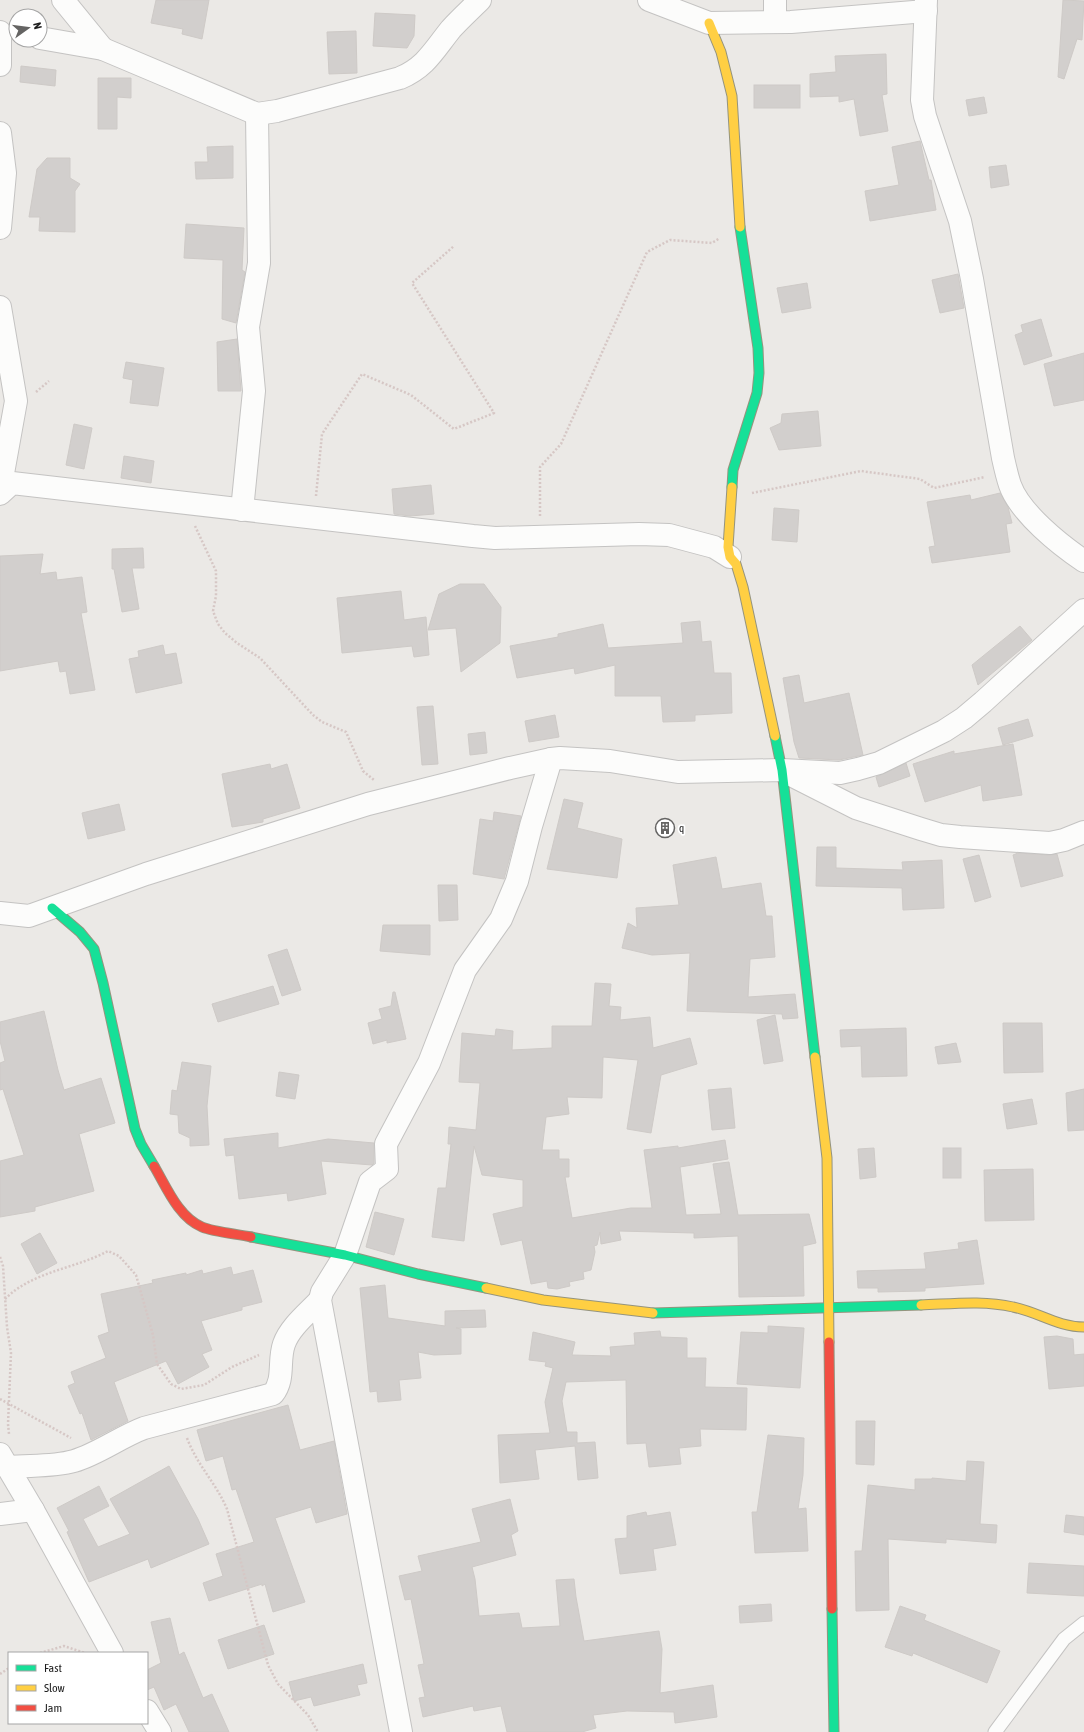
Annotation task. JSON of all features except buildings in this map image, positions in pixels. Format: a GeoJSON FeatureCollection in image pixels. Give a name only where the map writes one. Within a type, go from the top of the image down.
{"type":"FeatureCollection","features":[{"type":"Feature","properties":{"kind":"street"},"geometry":{"type":"LineString","coordinates":[[64,0],[102,49]]}},
{"type":"Feature","properties":{"kind":"street"},"geometry":{"type":"LineString","coordinates":[[48,39],[102,49],[257,114],[285,109],[400,78],[413,73],[424,64],[452,28],[480,0]]}},
{"type":"Feature","properties":{"kind":"street"},"geometry":{"type":"LineString","coordinates":[[649,0],[709,23],[775,22],[926,5],[922,100],[925,116],[960,221],[1010,486],[1035,521],[1065,549],[1084,561]]}},
{"type":"Feature","properties":{"kind":"street"},"geometry":{"type":"LineString","coordinates":[[775,0],[775,22]]}},
{"type":"Feature","properties":{"kind":"street"},"geometry":{"type":"LineString","coordinates":[[709,23],[721,52],[732,96],[740,225],[758,348],[759,372],[757,393],[733,470],[728,538],[730,557]]}},
{"type":"Feature","properties":{"kind":"street"},"geometry":{"type":"LineString","coordinates":[[0,65],[4,35]]}},
{"type":"Feature","properties":{"kind":"street"},"geometry":{"type":"LineString","coordinates":[[242,510],[254,391],[248,327],[259,263],[257,114]]}},
{"type":"Feature","properties":{"kind":"street"},"geometry":{"type":"LineString","coordinates":[[0,133],[5,173],[0,228]]}},
{"type":"Feature","properties":{"kind":"street"},"geometry":{"type":"LineString","coordinates":[[0,307],[16,401],[0,490]]}},
{"type":"Feature","properties":{"kind":"street"},"geometry":{"type":"LineString","coordinates":[[0,494],[12,483],[495,538],[639,534],[669,535],[714,547],[730,557],[736,564],[743,587],[782,770],[827,1158],[834,1732]]}},
{"type":"Feature","properties":{"kind":"street"},"geometry":{"type":"LineString","coordinates":[[0,913],[29,916],[146,874],[368,804],[551,759],[560,758],[610,761],[678,772],[782,770],[840,773],[858,769],[879,763],[944,731],[983,702],[1084,610]]}},
{"type":"Feature","properties":{"kind":"street"},"geometry":{"type":"LineString","coordinates":[[401,1732],[320,1300],[322,1292],[345,1255],[370,1182],[387,1169],[386,1144],[429,1063],[465,970],[501,919],[518,881],[531,826],[551,759]]}},
{"type":"Feature","properties":{"kind":"street"},"geometry":{"type":"LineString","coordinates":[[782,770],[856,808],[941,835],[1050,843],[1064,840],[1084,832]]}},
{"type":"Feature","properties":{"kind":"street"},"geometry":{"type":"LineString","coordinates":[[52,908],[80,932],[94,949],[103,983],[135,1129],[141,1144],[179,1207],[189,1219],[202,1227],[345,1255],[418,1274],[543,1300],[650,1314],[988,1303],[1021,1308],[1057,1324],[1077,1328],[1084,1327]]}},
{"type":"Feature","properties":{"kind":"street"},"geometry":{"type":"LineString","coordinates":[[111,1652],[33,1510],[10,1462],[62,1463],[75,1460],[130,1433],[273,1394],[278,1388],[280,1381],[284,1343],[298,1323],[320,1300]]}},
{"type":"Feature","properties":{"kind":"street"},"geometry":{"type":"LineString","coordinates":[[0,1514],[33,1510]]}},
{"type":"Feature","properties":{"kind":"street"},"geometry":{"type":"LineString","coordinates":[[148,1713],[160,1732]]}},
{"type":"Feature","properties":{"kind":"lane"},"geometry":{"type":"LineString","coordinates":[[995,1732],[1064,1639],[1084,1623]]}},
{"type":"Feature","properties":{"kind":"path"},"geometry":{"type":"LineString","coordinates":[[539,536],[540,467],[561,444],[647,252],[670,240],[712,243],[740,225]]}},
{"type":"Feature","properties":{"kind":"path"},"geometry":{"type":"LineString","coordinates":[[314,518],[322,434],[362,374],[411,395],[454,429],[494,413],[412,283],[454,246]]}},
{"type":"Feature","properties":{"kind":"path"},"geometry":{"type":"LineString","coordinates":[[731,497],[861,471],[920,479],[934,488],[1007,473]]}},
{"type":"Feature","properties":{"kind":"path"},"geometry":{"type":"LineString","coordinates":[[194,524],[199,531],[216,571],[216,596],[213,611],[218,624],[225,633],[237,643],[260,658],[313,715],[322,722],[346,732],[363,771],[370,778],[379,783]]}},
{"type":"Feature","properties":{"kind":"path"},"geometry":{"type":"LineString","coordinates":[[5,1299],[15,1289],[31,1280],[61,1268],[96,1258],[108,1251],[119,1256],[136,1275],[153,1335],[157,1364],[171,1384],[181,1389],[204,1385],[232,1367],[284,1343]]}},
{"type":"Feature","properties":{"kind":"path"},"geometry":{"type":"LineString","coordinates":[[0,1257],[3,1266],[7,1327],[11,1353],[8,1424],[10,1439],[10,1462]]}},
{"type":"Feature","properties":{"kind":"path"},"geometry":{"type":"LineString","coordinates":[[0,1399],[95,1451]]}},
{"type":"Feature","properties":{"kind":"path"},"geometry":{"type":"LineString","coordinates":[[181,1418],[193,1454],[220,1493],[227,1509],[268,1665],[278,1684],[308,1715],[318,1732]]}},
{"type":"Feature","properties":{"kind":"path"},"geometry":{"type":"LineString","coordinates":[[43,1652],[64,1646],[82,1652]]}},
{"type":"Feature","properties":{"kind":"traffic: fast"},"geometry":{"type":"LineString","coordinates":[[732,487],[733,470],[757,393],[759,373],[758,348],[740,227]]}},
{"type":"Feature","properties":{"kind":"traffic: fast"},"geometry":{"type":"LineString","coordinates":[[775,736],[782,770],[815,1057]]}},
{"type":"Feature","properties":{"kind":"traffic: fast"},"geometry":{"type":"LineString","coordinates":[[52,908],[80,932],[94,949],[103,983],[135,1129],[141,1144],[154,1166]]}},
{"type":"Feature","properties":{"kind":"traffic: fast"},"geometry":{"type":"LineString","coordinates":[[251,1237],[345,1255],[418,1274],[486,1288]]}},
{"type":"Feature","properties":{"kind":"traffic: fast"},"geometry":{"type":"LineString","coordinates":[[653,1313],[921,1305]]}},
{"type":"Feature","properties":{"kind":"traffic: fast"},"geometry":{"type":"LineString","coordinates":[[832,1609],[834,1732]]}},
{"type":"Feature","properties":{"kind":"traffic: slow"},"geometry":{"type":"LineString","coordinates":[[709,23],[721,52],[732,96],[740,227]]}},
{"type":"Feature","properties":{"kind":"traffic: slow"},"geometry":{"type":"LineString","coordinates":[[732,487],[728,547],[730,557],[736,564],[743,587],[775,736]]}},
{"type":"Feature","properties":{"kind":"traffic: slow"},"geometry":{"type":"LineString","coordinates":[[815,1057],[827,1158],[829,1342]]}},
{"type":"Feature","properties":{"kind":"traffic: slow"},"geometry":{"type":"LineString","coordinates":[[486,1288],[543,1300],[653,1313]]}},
{"type":"Feature","properties":{"kind":"traffic: slow"},"geometry":{"type":"LineString","coordinates":[[921,1305],[967,1303],[1002,1305],[1022,1309],[1065,1325],[1084,1327]]}},
{"type":"Feature","properties":{"kind":"traffic: jam"},"geometry":{"type":"LineString","coordinates":[[154,1166],[179,1209],[194,1222],[202,1227],[213,1230],[251,1237]]}},
{"type":"Feature","properties":{"kind":"traffic: jam"},"geometry":{"type":"LineString","coordinates":[[829,1342],[832,1609]]}},
{"type":"Feature","properties":{"kind":"place","name":"q"},"geometry":{"type":"Point","coordinates":[665,828]}}]}
